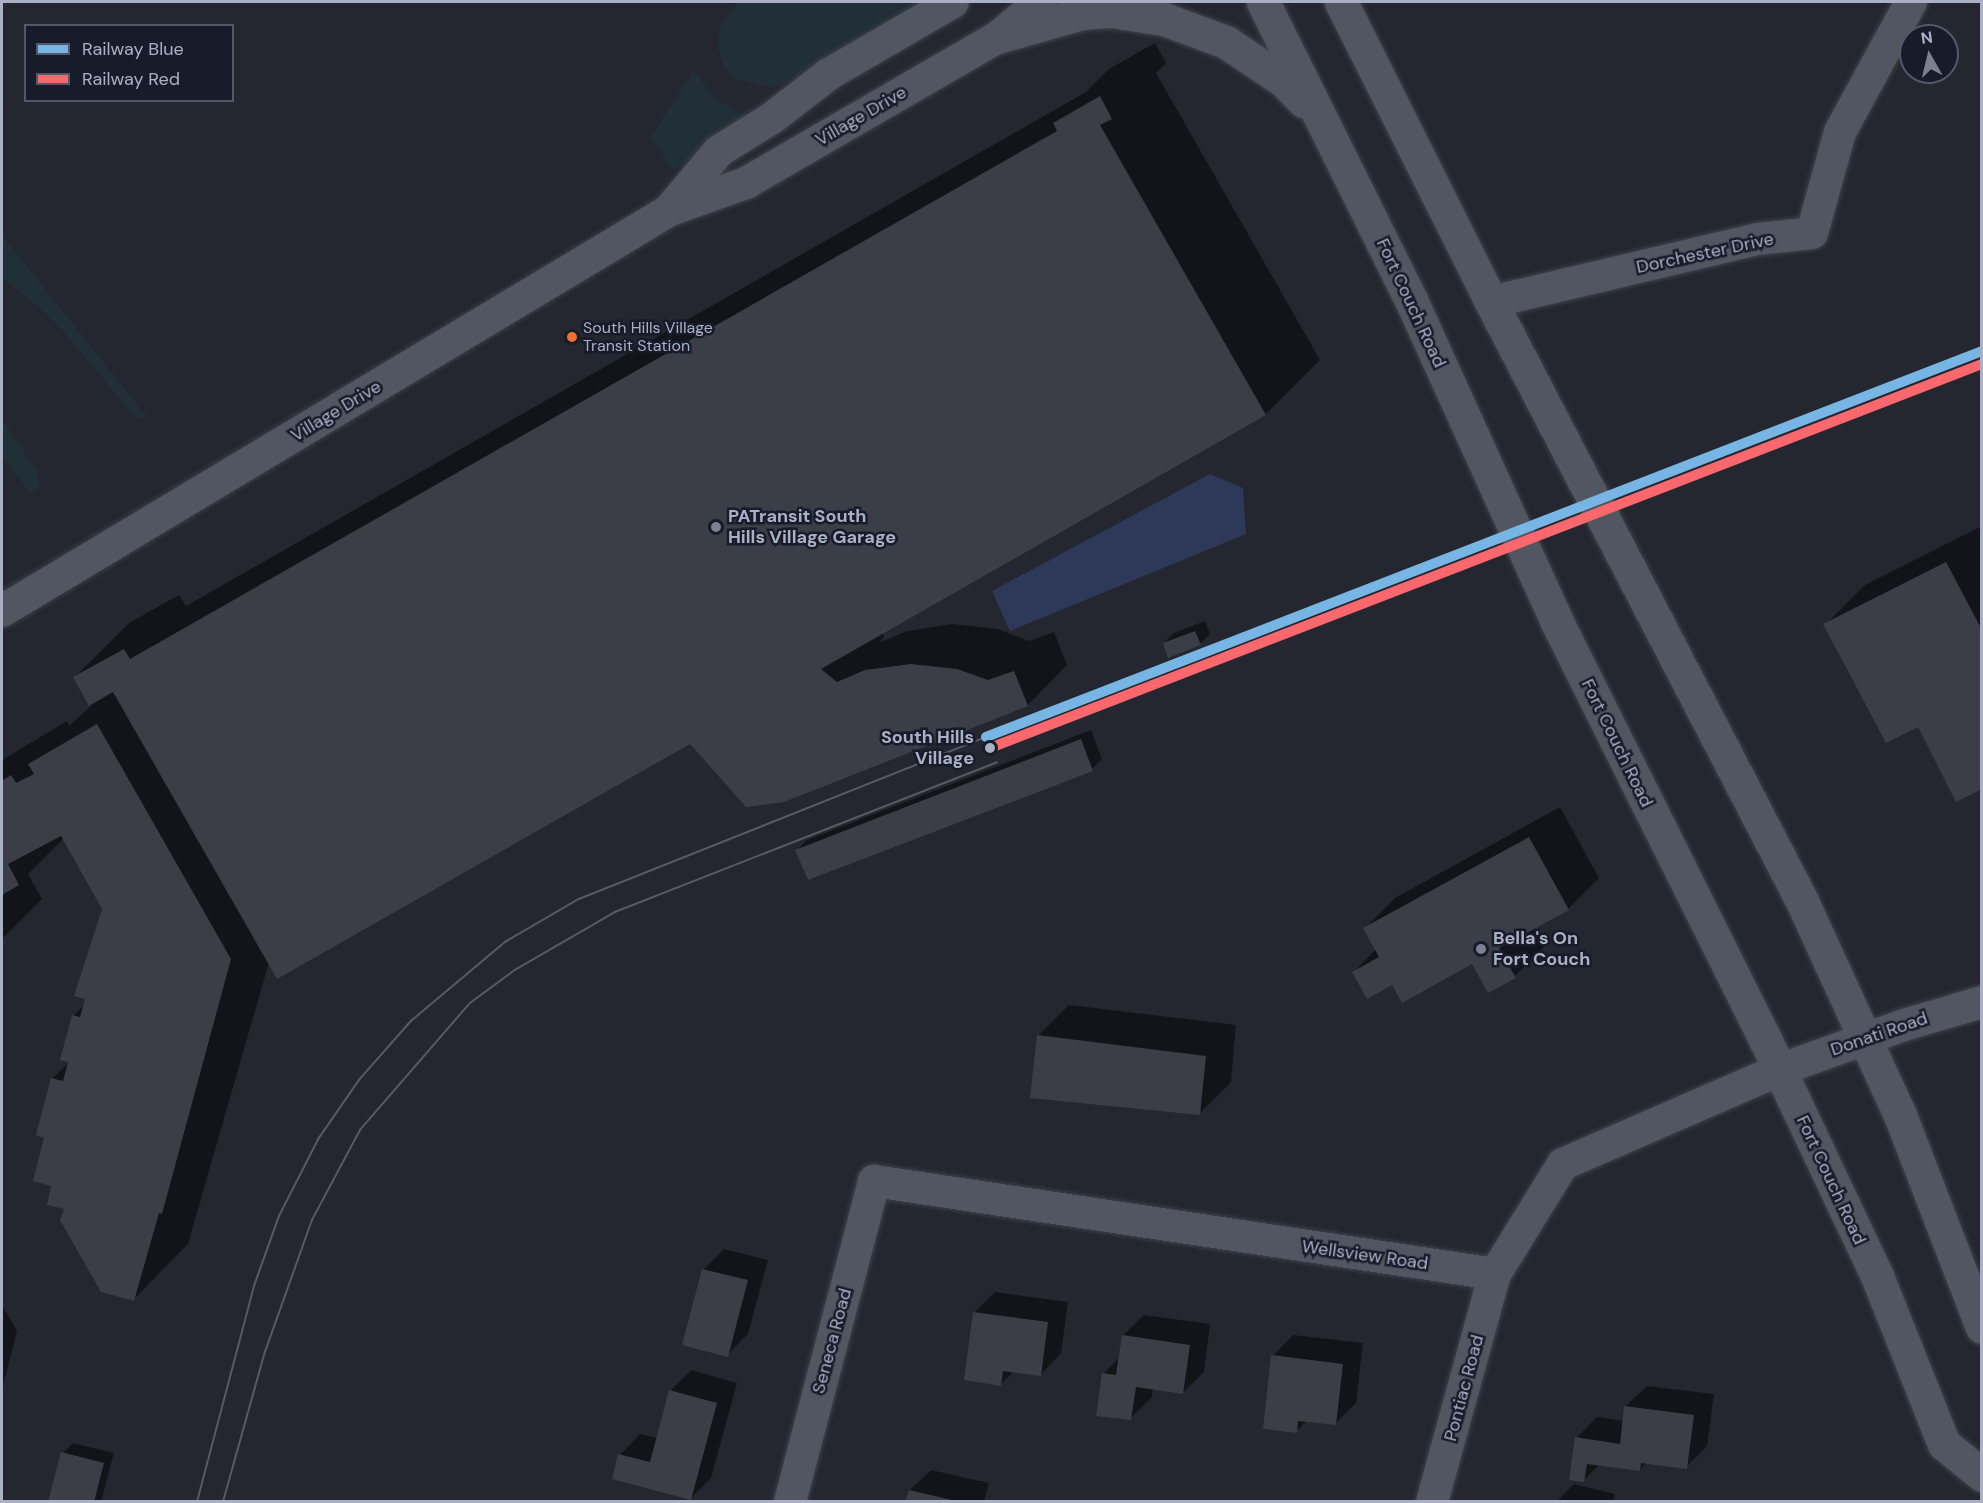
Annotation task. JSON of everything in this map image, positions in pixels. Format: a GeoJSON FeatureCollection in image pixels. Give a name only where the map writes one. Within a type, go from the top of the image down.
{"type":"FeatureCollection","features":[{"type":"Feature","properties":{"kind":"street","name":"Village Drive"},"geometry":{"type":"LineString","coordinates":[[670,210],[719,151],[772,118],[829,74],[953,2]]}},
{"type":"Feature","properties":{"kind":"street","name":"Village Drive"},"geometry":{"type":"LineString","coordinates":[[2,611],[670,210],[746,183],[998,37],[1040,2]]}},
{"type":"Feature","properties":{"kind":"street","name":"Fort Couch Road"},"geometry":{"type":"LineString","coordinates":[[1263,2],[1411,300],[1557,622],[1779,1071],[1876,1276],[1944,1444],[1982,1475]]}},
{"type":"Feature","properties":{"kind":"street"},"geometry":{"type":"LineString","coordinates":[[1341,2],[1491,302],[1801,899],[1900,1115],[1982,1327]]}},
{"type":"Feature","properties":{"kind":"street","name":"Dorchester Drive"},"geometry":{"type":"LineString","coordinates":[[1491,302],[1758,239],[1812,233],[1840,132],[1911,2]]}},
{"type":"Feature","properties":{"kind":"street"},"geometry":{"type":"LineString","coordinates":[[998,37],[1082,13],[1111,11],[1164,19],[1226,42],[1253,58],[1284,81],[1321,118]]}},
{"type":"Feature","properties":{"kind":"street","name":"Donati Road"},"geometry":{"type":"LineString","coordinates":[[1779,1071],[1865,1038],[1982,1002]]}},
{"type":"Feature","properties":{"kind":"street"},"geometry":{"type":"LineString","coordinates":[[1495,1274],[1563,1164],[1779,1071]]}},
{"type":"Feature","properties":{"kind":"street","name":"Wellsview Road"},"geometry":{"type":"LineString","coordinates":[[874,1181],[1495,1274]]}},
{"type":"Feature","properties":{"kind":"street","name":"Seneca Road"},"geometry":{"type":"LineString","coordinates":[[790,1502],[874,1181]]}},
{"type":"Feature","properties":{"kind":"street","name":"Pontiac Road"},"geometry":{"type":"LineString","coordinates":[[1432,1502],[1495,1274]]}},
{"type":"Feature","properties":{"kind":"shaded area"},"geometry":{"type":"Polygon","coordinates":[[[737,2],[924,2],[790,81],[771,88],[736,79],[724,66],[718,46],[720,28],[737,2]]]}},
{"type":"Feature","properties":{"kind":"shaded area"},"geometry":{"type":"Polygon","coordinates":[[[694,70],[712,96],[735,111],[760,117],[673,170],[651,137],[694,70]]]}},
{"type":"Feature","properties":{"kind":"shaded area"},"geometry":{"type":"Polygon","coordinates":[[[2,235],[147,417],[136,418],[64,332],[38,306],[2,278],[2,235]]]}},
{"type":"Feature","properties":{"kind":"shaded area"},"geometry":{"type":"Polygon","coordinates":[[[2,420],[36,469],[40,488],[30,493],[2,456],[2,420]]]}},
{"type":"Feature","properties":{"kind":"water"},"geometry":{"type":"Polygon","coordinates":[[[1210,474],[1243,488],[1246,534],[1010,631],[992,591],[1210,474]]]}},
{"type":"Feature","properties":{"kind":"building","name":"PATransit South Hills Village Garage"},"geometry":{"type":"Polygon","coordinates":[[[1100,96],[1112,119],[1100,125],[1266,415],[821,669],[837,682],[865,670],[911,664],[957,669],[988,680],[1014,671],[1028,706],[784,802],[746,807],[690,744],[277,979],[113,692],[89,706],[73,677],[124,649],[130,659],[1057,131],[1053,123],[1100,96]]]}},
{"type":"Feature","properties":{"kind":"building"},"geometry":{"type":"Polygon","coordinates":[[[1946,562],[1982,630],[1982,789],[1956,802],[1918,727],[1886,743],[1823,624],[1946,562]]]}},
{"type":"Feature","properties":{"kind":"building"},"geometry":{"type":"Polygon","coordinates":[[[1195,631],[1201,645],[1168,658],[1163,643],[1195,631]]]}},
{"type":"Feature","properties":{"kind":"building"},"geometry":{"type":"Polygon","coordinates":[[[97,724],[231,959],[162,1214],[159,1213],[134,1301],[101,1292],[60,1220],[64,1209],[47,1205],[51,1186],[33,1181],[44,1138],[36,1135],[51,1078],[63,1081],[68,1062],[60,1060],[72,1015],[80,1017],[85,999],[74,996],[102,909],[61,836],[8,864],[19,885],[2,895],[2,781],[11,775],[16,783],[34,774],[28,764],[97,724]]]}},
{"type":"Feature","properties":{"kind":"building"},"geometry":{"type":"Polygon","coordinates":[[[1081,739],[1093,771],[808,880],[795,850],[1081,739]]]}},
{"type":"Feature","properties":{"kind":"building"},"geometry":{"type":"Polygon","coordinates":[[[1529,837],[1569,910],[1499,948],[1516,978],[1488,993],[1472,964],[1402,1003],[1392,985],[1367,999],[1352,972],[1379,957],[1363,928],[1529,837]]]}},
{"type":"Feature","properties":{"kind":"building"},"geometry":{"type":"Polygon","coordinates":[[[1037,1035],[1206,1056],[1200,1115],[1030,1098],[1037,1035]]]}},
{"type":"Feature","properties":{"kind":"building"},"geometry":{"type":"Polygon","coordinates":[[[702,1269],[748,1280],[728,1357],[682,1345],[702,1269]]]}},
{"type":"Feature","properties":{"kind":"building"},"geometry":{"type":"Polygon","coordinates":[[[973,1312],[1048,1322],[1041,1376],[1003,1371],[1001,1386],[964,1380],[973,1312]]]}},
{"type":"Feature","properties":{"kind":"building"},"geometry":{"type":"Polygon","coordinates":[[[1122,1335],[1190,1345],[1183,1394],[1136,1387],[1131,1420],[1096,1416],[1102,1373],[1116,1375],[1122,1335]]]}},
{"type":"Feature","properties":{"kind":"building"},"geometry":{"type":"Polygon","coordinates":[[[1271,1355],[1343,1364],[1336,1425],[1298,1421],[1297,1433],[1263,1429],[1271,1355]]]}},
{"type":"Feature","properties":{"kind":"building"},"geometry":{"type":"Polygon","coordinates":[[[669,1390],[717,1403],[691,1500],[612,1479],[618,1454],[650,1462],[669,1390]]]}},
{"type":"Feature","properties":{"kind":"building"},"geometry":{"type":"Polygon","coordinates":[[[1624,1406],[1694,1415],[1687,1469],[1641,1463],[1640,1471],[1587,1464],[1584,1482],[1569,1480],[1575,1437],[1620,1444],[1624,1406]]]}},
{"type":"Feature","properties":{"kind":"building"},"geometry":{"type":"Polygon","coordinates":[[[61,1452],[104,1463],[94,1502],[48,1502],[61,1452]]]}},
{"type":"Feature","properties":{"kind":"building"},"geometry":{"type":"Polygon","coordinates":[[[909,1490],[956,1501],[956,1502],[905,1502],[909,1490]]]}},
{"type":"Feature","properties":{"kind":"tram line"},"geometry":{"type":"LineString","coordinates":[[197,1502],[254,1286],[279,1216],[319,1138],[359,1080],[411,1021],[505,942],[579,899],[986,737]]}},
{"type":"Feature","properties":{"kind":"tram line"},"geometry":{"type":"LineString","coordinates":[[223,1502],[265,1352],[312,1220],[360,1130],[470,1003],[515,970],[615,912],[997,762]]}},
{"type":"Feature","properties":{"kind":"rail line","name":"Blue"},"geometry":{"type":"LineString","coordinates":[[986,737],[1982,351]]}},
{"type":"Feature","properties":{"kind":"rail line","name":"Red"},"geometry":{"type":"LineString","coordinates":[[990,748],[1982,364]]}},
{"type":"Feature","properties":{"kind":"place","name":"South Hills Village Transit Station"},"geometry":{"type":"Point","coordinates":[572,337]}},
{"type":"Feature","properties":{"kind":"place","name":"PATransit South Hills Village Garage"},"geometry":{"type":"Point","coordinates":[716,527]}},
{"type":"Feature","properties":{"kind":"place","name":"South Hills Village"},"geometry":{"type":"Point","coordinates":[990,748]}},
{"type":"Feature","properties":{"kind":"place","name":"Bella's On Fort Couch"},"geometry":{"type":"Point","coordinates":[1481,949]}}]}
